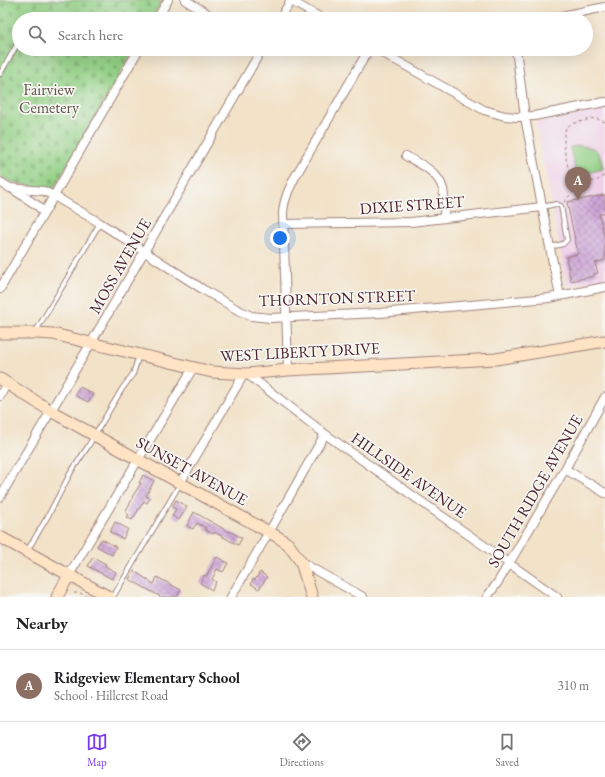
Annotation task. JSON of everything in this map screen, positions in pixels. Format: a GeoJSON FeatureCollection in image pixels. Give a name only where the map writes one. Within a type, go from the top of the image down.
{"type":"FeatureCollection","features":[{"type":"Feature","properties":{"kind":"main road","name":"WEST LIBERTY DRIVE"},"geometry":{"type":"LineString","coordinates":[[0,333],[53,334],[212,372],[246,374],[288,370],[496,359],[605,341]]}},
{"type":"Feature","properties":{"kind":"main road","name":"SUNSET AVENUE"},"geometry":{"type":"LineString","coordinates":[[4,381],[51,411],[278,536],[288,544],[301,562]]}},
{"type":"Feature","properties":{"kind":"main road"},"geometry":{"type":"LineString","coordinates":[[0,537],[109,597]]}},
{"type":"Feature","properties":{"kind":"main road"},"geometry":{"type":"LineString","coordinates":[[301,562],[312,597]]}},
{"type":"Feature","properties":{"kind":"main road"},"geometry":{"type":"LineString","coordinates":[[57,597],[70,575]]}},
{"type":"Feature","properties":{"kind":"street"},"geometry":{"type":"LineString","coordinates":[[161,12],[168,0]]}},
{"type":"Feature","properties":{"kind":"street"},"geometry":{"type":"LineString","coordinates":[[185,0],[205,12]]}},
{"type":"Feature","properties":{"kind":"street"},"geometry":{"type":"LineString","coordinates":[[284,12],[291,0],[311,12]]}},
{"type":"Feature","properties":{"kind":"street"},"geometry":{"type":"LineString","coordinates":[[581,12],[605,7]]}},
{"type":"Feature","properties":{"kind":"street"},"geometry":{"type":"LineString","coordinates":[[0,289],[135,56]]}},
{"type":"Feature","properties":{"kind":"street","name":"MOSS AVENUE"},"geometry":{"type":"LineString","coordinates":[[0,497],[258,56]]}},
{"type":"Feature","properties":{"kind":"street"},"geometry":{"type":"LineString","coordinates":[[288,370],[283,224],[284,203],[295,177],[365,56]]}},
{"type":"Feature","properties":{"kind":"street"},"geometry":{"type":"LineString","coordinates":[[388,56],[484,110],[504,116],[517,118],[525,117],[605,102]]}},
{"type":"Feature","properties":{"kind":"street"},"geometry":{"type":"LineString","coordinates":[[517,56],[525,117],[560,296]]}},
{"type":"Feature","properties":{"kind":"street"},"geometry":{"type":"LineString","coordinates":[[406,156],[428,169],[438,178],[443,190],[444,218]]}},
{"type":"Feature","properties":{"kind":"street"},"geometry":{"type":"LineString","coordinates":[[0,182],[38,206],[44,213]]}},
{"type":"Feature","properties":{"kind":"street","name":"THORNTON STREET"},"geometry":{"type":"LineString","coordinates":[[10,188],[44,191],[54,196],[145,251],[204,290],[238,310],[260,318],[380,313],[549,298],[605,287]]}},
{"type":"Feature","properties":{"kind":"street","name":"DIXIE STREET"},"geometry":{"type":"LineString","coordinates":[[283,224],[411,222],[542,206]]}},
{"type":"Feature","properties":{"kind":"street"},"geometry":{"type":"LineString","coordinates":[[70,575],[193,368]]}},
{"type":"Feature","properties":{"kind":"street"},"geometry":{"type":"LineString","coordinates":[[180,483],[246,374]]}},
{"type":"Feature","properties":{"kind":"street","name":"HILLSIDE AVENUE"},"geometry":{"type":"LineString","coordinates":[[246,374],[325,434],[557,597]]}},
{"type":"Feature","properties":{"kind":"street"},"geometry":{"type":"LineString","coordinates":[[0,396],[4,381]]}},
{"type":"Feature","properties":{"kind":"street","name":"SOUTH RIDGE AVENUE"},"geometry":{"type":"LineString","coordinates":[[487,597],[510,563],[605,397]]}},
{"type":"Feature","properties":{"kind":"street"},"geometry":{"type":"LineString","coordinates":[[231,597],[325,434]]}},
{"type":"Feature","properties":{"kind":"street"},"geometry":{"type":"LineString","coordinates":[[565,469],[605,493]]}},
{"type":"Feature","properties":{"kind":"street","name":"SUNSET AVENUE"},"geometry":{"type":"LineString","coordinates":[[301,562],[363,597]]}},
{"type":"Feature","properties":{"kind":"lane"},"geometry":{"type":"LineString","coordinates":[[0,74],[12,53]]}},
{"type":"Feature","properties":{"kind":"lane"},"geometry":{"type":"LineString","coordinates":[[542,206],[556,204],[561,206],[567,240],[563,244],[550,247]]}},
{"type":"Feature","properties":{"kind":"lane"},"geometry":{"type":"LineString","coordinates":[[35,333],[100,223]]}},
{"type":"Feature","properties":{"kind":"lane"},"geometry":{"type":"LineString","coordinates":[[27,552],[71,472],[122,389],[133,374],[139,355]]}},
{"type":"Feature","properties":{"kind":"lane"},"geometry":{"type":"LineString","coordinates":[[113,597],[180,483]]}},
{"type":"Feature","properties":{"kind":"path"},"geometry":{"type":"LineString","coordinates":[[605,122],[595,118],[571,124],[566,128],[564,134],[564,148],[569,172],[572,178],[581,183],[598,180],[605,175]]}},
{"type":"Feature","properties":{"kind":"path"},"geometry":{"type":"LineString","coordinates":[[561,206],[581,183]]}},
{"type":"Feature","properties":{"kind":"path"},"geometry":{"type":"LineString","coordinates":[[74,593],[80,593],[90,597]]}},
{"type":"Feature","properties":{"kind":"shaded area"},"geometry":{"type":"Polygon","coordinates":[[[605,109],[605,279],[567,287],[536,122],[605,109]]]}},
{"type":"Feature","properties":{"kind":"green space","name":"Fairview Cemetery"},"geometry":{"type":"Polygon","coordinates":[[[0,0],[162,0],[155,12],[12,12],[12,56],[130,56],[52,191],[9,181],[0,176],[0,0]]]}},
{"type":"Feature","properties":{"kind":"green space"},"geometry":{"type":"Polygon","coordinates":[[[581,146],[592,148],[598,152],[603,169],[579,175],[576,173],[570,147],[581,146]]]}},
{"type":"Feature","properties":{"kind":"building"},"geometry":{"type":"Polygon","coordinates":[[[605,195],[605,213],[599,214],[605,239],[605,260],[595,263],[598,273],[594,274],[594,276],[571,281],[566,257],[578,254],[567,202],[605,195]]]}},
{"type":"Feature","properties":{"kind":"building"},"geometry":{"type":"Polygon","coordinates":[[[80,387],[93,394],[88,402],[75,395],[80,387]]]}},
{"type":"Feature","properties":{"kind":"building"},"geometry":{"type":"Polygon","coordinates":[[[143,475],[154,481],[146,496],[150,498],[147,503],[144,501],[132,520],[127,517],[129,515],[125,512],[141,483],[139,483],[143,475]]]}},
{"type":"Feature","properties":{"kind":"building"},"geometry":{"type":"Polygon","coordinates":[[[176,500],[187,507],[179,520],[172,516],[176,509],[172,507],[176,500]]]}},
{"type":"Feature","properties":{"kind":"building"},"geometry":{"type":"Polygon","coordinates":[[[194,512],[242,538],[238,545],[214,532],[213,534],[205,530],[206,528],[197,523],[193,529],[187,526],[194,512]]]}},
{"type":"Feature","properties":{"kind":"building"},"geometry":{"type":"Polygon","coordinates":[[[115,522],[128,529],[123,539],[110,532],[115,522]]]}},
{"type":"Feature","properties":{"kind":"building"},"geometry":{"type":"Polygon","coordinates":[[[102,539],[116,547],[112,555],[97,546],[102,539]]]}},
{"type":"Feature","properties":{"kind":"building"},"geometry":{"type":"Polygon","coordinates":[[[93,557],[106,564],[105,566],[116,572],[112,579],[88,566],[93,557]]]}},
{"type":"Feature","properties":{"kind":"building"},"geometry":{"type":"Polygon","coordinates":[[[217,557],[228,563],[223,572],[217,569],[212,579],[216,582],[212,590],[200,583],[217,557]]]}},
{"type":"Feature","properties":{"kind":"building"},"geometry":{"type":"Polygon","coordinates":[[[134,571],[154,584],[157,577],[181,590],[177,597],[161,597],[129,579],[134,571]]]}},
{"type":"Feature","properties":{"kind":"building"},"geometry":{"type":"Polygon","coordinates":[[[260,572],[267,577],[259,589],[251,584],[253,579],[255,580],[260,572]]]}},
{"type":"Feature","properties":{"kind":"place","name":"Ridgeview Elementary School"},"geometry":{"type":"Point","coordinates":[578,200]}}]}
